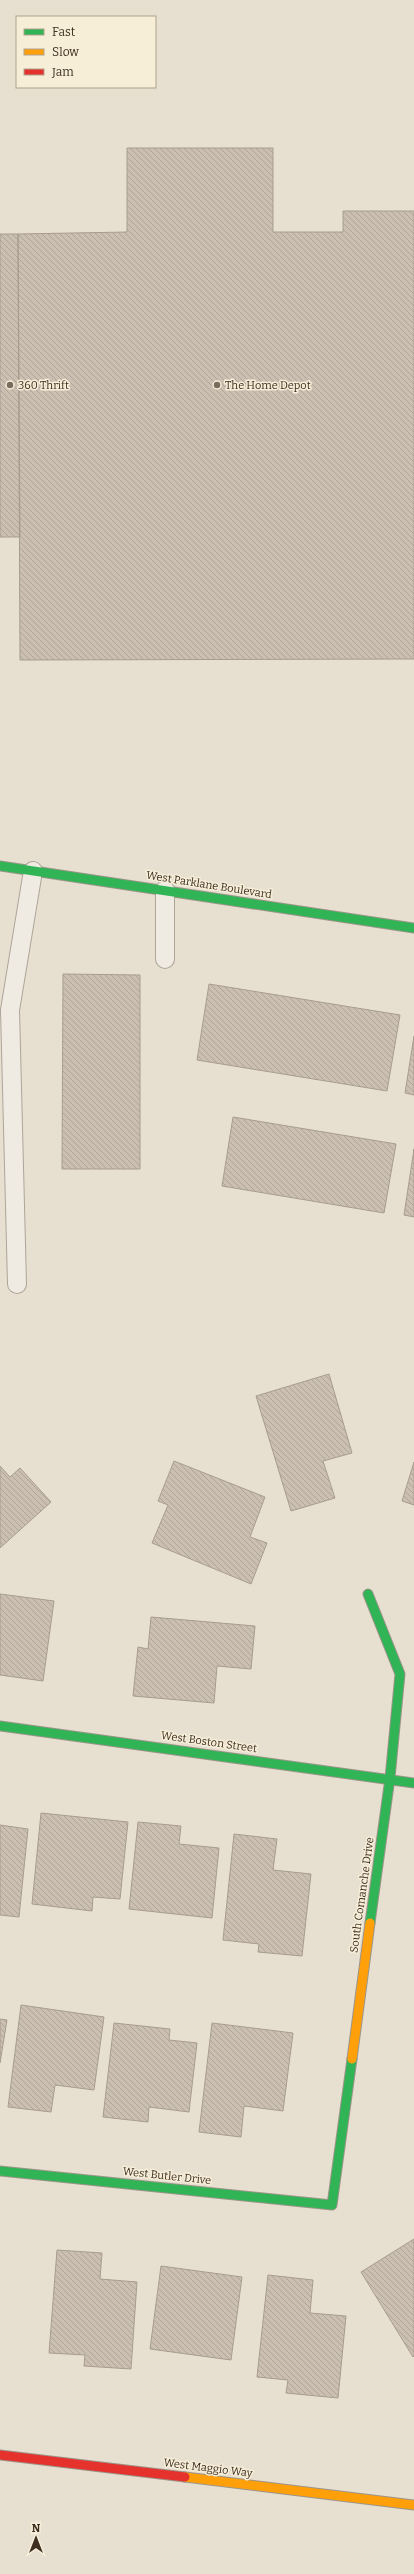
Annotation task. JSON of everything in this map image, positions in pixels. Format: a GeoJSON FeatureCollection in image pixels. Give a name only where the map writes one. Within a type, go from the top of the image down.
{"type":"FeatureCollection","features":[{"type":"Feature","properties":{"kind":"street","name":"West Parklane Boulevard"},"geometry":{"type":"LineString","coordinates":[[0,866],[414,928]]}},
{"type":"Feature","properties":{"kind":"street","name":"South Comanche Drive"},"geometry":{"type":"LineString","coordinates":[[332,2204],[390,1778],[400,1674],[368,1594]]}},
{"type":"Feature","properties":{"kind":"street","name":"West Boston Street"},"geometry":{"type":"LineString","coordinates":[[0,1726],[390,1778],[414,1783]]}},
{"type":"Feature","properties":{"kind":"street","name":"West Butler Drive"},"geometry":{"type":"LineString","coordinates":[[0,2171],[332,2204]]}},
{"type":"Feature","properties":{"kind":"street","name":"West Maggio Way"},"geometry":{"type":"LineString","coordinates":[[0,2455],[414,2505]]}},
{"type":"Feature","properties":{"kind":"lane"},"geometry":{"type":"LineString","coordinates":[[17,1284],[10,1010],[33,871]]}},
{"type":"Feature","properties":{"kind":"lane"},"geometry":{"type":"LineString","coordinates":[[165,890],[166,959]]}},
{"type":"Feature","properties":{"kind":"building","name":"The Home Depot"},"geometry":{"type":"Polygon","coordinates":[[[127,148],[273,148],[273,232],[343,232],[343,211],[414,211],[414,659],[20,660],[18,234],[127,232],[127,148]]]}},
{"type":"Feature","properties":{"kind":"building","name":"360 Thrift"},"geometry":{"type":"Polygon","coordinates":[[[0,234],[18,234],[20,537],[0,537],[0,234]]]}},
{"type":"Feature","properties":{"kind":"building"},"geometry":{"type":"Polygon","coordinates":[[[63,974],[140,975],[140,1169],[62,1169],[63,974]]]}},
{"type":"Feature","properties":{"kind":"building"},"geometry":{"type":"Polygon","coordinates":[[[209,984],[400,1015],[387,1091],[197,1060],[209,984]]]}},
{"type":"Feature","properties":{"kind":"building"},"geometry":{"type":"Polygon","coordinates":[[[414,1036],[414,1095],[405,1093],[414,1036]]]}},
{"type":"Feature","properties":{"kind":"building"},"geometry":{"type":"Polygon","coordinates":[[[233,1117],[396,1144],[384,1213],[222,1186],[233,1117]]]}},
{"type":"Feature","properties":{"kind":"building"},"geometry":{"type":"Polygon","coordinates":[[[414,1149],[414,1217],[404,1215],[414,1149]]]}},
{"type":"Feature","properties":{"kind":"building"},"geometry":{"type":"Polygon","coordinates":[[[329,1374],[352,1453],[323,1461],[335,1498],[291,1511],[256,1396],[329,1374]]]}},
{"type":"Feature","properties":{"kind":"building"},"geometry":{"type":"Polygon","coordinates":[[[174,1461],[265,1497],[250,1537],[267,1543],[251,1584],[152,1543],[168,1505],[158,1501],[174,1461]]]}},
{"type":"Feature","properties":{"kind":"building"},"geometry":{"type":"Polygon","coordinates":[[[414,1462],[414,1505],[402,1501],[414,1462]]]}},
{"type":"Feature","properties":{"kind":"building"},"geometry":{"type":"Polygon","coordinates":[[[0,1466],[10,1477],[20,1468],[51,1502],[0,1548],[0,1466]]]}},
{"type":"Feature","properties":{"kind":"building"},"geometry":{"type":"Polygon","coordinates":[[[0,1594],[54,1601],[43,1681],[0,1675],[0,1594]]]}},
{"type":"Feature","properties":{"kind":"building"},"geometry":{"type":"Polygon","coordinates":[[[151,1617],[255,1626],[251,1669],[217,1666],[214,1703],[133,1696],[138,1647],[148,1649],[151,1617]]]}},
{"type":"Feature","properties":{"kind":"building"},"geometry":{"type":"Polygon","coordinates":[[[41,1813],[128,1822],[120,1899],[93,1897],[92,1911],[32,1904],[41,1813]]]}},
{"type":"Feature","properties":{"kind":"building"},"geometry":{"type":"Polygon","coordinates":[[[138,1822],[181,1826],[179,1844],[219,1848],[212,1918],[129,1909],[138,1822]]]}},
{"type":"Feature","properties":{"kind":"building"},"geometry":{"type":"Polygon","coordinates":[[[0,1825],[28,1829],[19,1917],[0,1915],[0,1825]]]}},
{"type":"Feature","properties":{"kind":"building"},"geometry":{"type":"Polygon","coordinates":[[[234,1834],[277,1839],[273,1870],[311,1874],[302,1956],[258,1952],[259,1944],[223,1940],[234,1834]]]}},
{"type":"Feature","properties":{"kind":"building"},"geometry":{"type":"Polygon","coordinates":[[[21,2005],[104,2017],[94,2090],[55,2085],[51,2112],[8,2107],[21,2005]]]}},
{"type":"Feature","properties":{"kind":"building"},"geometry":{"type":"Polygon","coordinates":[[[0,2019],[7,2020],[0,2063],[0,2019]]]}},
{"type":"Feature","properties":{"kind":"building"},"geometry":{"type":"Polygon","coordinates":[[[114,2023],[170,2029],[169,2040],[197,2043],[189,2112],[149,2107],[148,2122],[103,2117],[114,2023]]]}},
{"type":"Feature","properties":{"kind":"building"},"geometry":{"type":"Polygon","coordinates":[[[212,2023],[293,2033],[283,2111],[244,2106],[241,2137],[199,2132],[212,2023]]]}},
{"type":"Feature","properties":{"kind":"building"},"geometry":{"type":"Polygon","coordinates":[[[414,2239],[414,2356],[413,2357],[361,2272],[414,2239]]]}},
{"type":"Feature","properties":{"kind":"building"},"geometry":{"type":"Polygon","coordinates":[[[57,2250],[102,2253],[100,2279],[137,2282],[131,2369],[84,2366],[85,2355],[49,2353],[57,2250]]]}},
{"type":"Feature","properties":{"kind":"building"},"geometry":{"type":"Polygon","coordinates":[[[161,2266],[242,2277],[231,2360],[150,2349],[161,2266]]]}},
{"type":"Feature","properties":{"kind":"building"},"geometry":{"type":"Polygon","coordinates":[[[268,2275],[313,2280],[310,2313],[346,2316],[338,2398],[286,2393],[288,2380],[257,2377],[268,2275]]]}},
{"type":"Feature","properties":{"kind":"traffic: fast"},"geometry":{"type":"LineString","coordinates":[[0,866],[414,928]]}},
{"type":"Feature","properties":{"kind":"traffic: fast"},"geometry":{"type":"LineString","coordinates":[[368,1594],[400,1674],[390,1778],[370,1923]]}},
{"type":"Feature","properties":{"kind":"traffic: fast"},"geometry":{"type":"LineString","coordinates":[[0,1726],[414,1783]]}},
{"type":"Feature","properties":{"kind":"traffic: fast"},"geometry":{"type":"LineString","coordinates":[[0,2171],[332,2205],[352,2059]]}},
{"type":"Feature","properties":{"kind":"traffic: slow"},"geometry":{"type":"LineString","coordinates":[[352,2059],[370,1923]]}},
{"type":"Feature","properties":{"kind":"traffic: slow"},"geometry":{"type":"LineString","coordinates":[[185,2477],[414,2505]]}},
{"type":"Feature","properties":{"kind":"traffic: jam"},"geometry":{"type":"LineString","coordinates":[[0,2455],[185,2477]]}},
{"type":"Feature","properties":{"kind":"place","name":"360 Thrift"},"geometry":{"type":"Point","coordinates":[10,385]}},
{"type":"Feature","properties":{"kind":"place","name":"The Home Depot"},"geometry":{"type":"Point","coordinates":[217,385]}}]}
